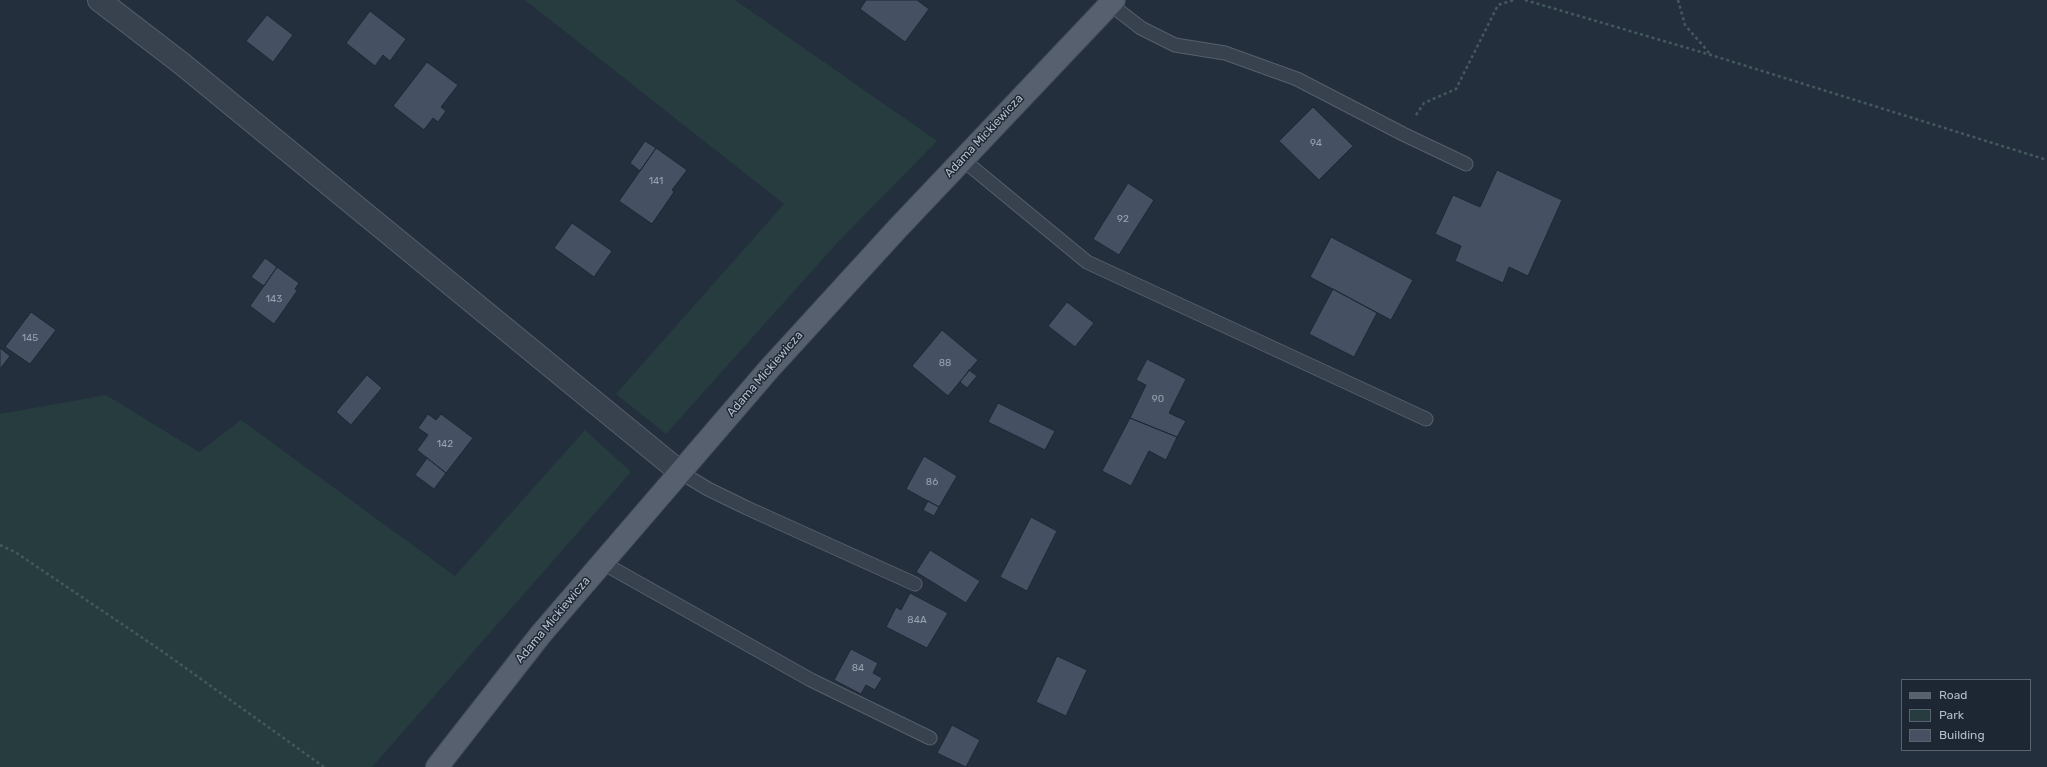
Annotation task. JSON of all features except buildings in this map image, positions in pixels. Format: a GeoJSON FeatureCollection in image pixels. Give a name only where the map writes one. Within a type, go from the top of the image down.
{"type":"FeatureCollection","features":[{"type":"Feature","properties":{"kind":"main road","name":"Adama Mickiewicza"},"geometry":{"type":"LineString","coordinates":[[437,767],[515,666],[601,562],[832,299],[962,159],[1112,2]]}},
{"type":"Feature","properties":{"kind":"street"},"geometry":{"type":"LineString","coordinates":[[99,0],[181,63],[680,472]]}},
{"type":"Feature","properties":{"kind":"lane"},"geometry":{"type":"LineString","coordinates":[[1112,2],[1141,28],[1175,45],[1225,53],[1297,79],[1402,134],[1466,164]]}},
{"type":"Feature","properties":{"kind":"lane"},"geometry":{"type":"LineString","coordinates":[[962,159],[1087,262],[1426,419]]}},
{"type":"Feature","properties":{"kind":"lane"},"geometry":{"type":"LineString","coordinates":[[680,472],[708,489],[747,508],[914,584]]}},
{"type":"Feature","properties":{"kind":"lane"},"geometry":{"type":"LineString","coordinates":[[601,562],[811,680],[930,738]]}},
{"type":"Feature","properties":{"kind":"path"},"geometry":{"type":"LineString","coordinates":[[1402,134],[1424,103],[1456,89],[1498,5],[1514,0]]}},
{"type":"Feature","properties":{"kind":"path"},"geometry":{"type":"LineString","coordinates":[[1525,0],[1711,55],[2047,160]]}},
{"type":"Feature","properties":{"kind":"path"},"geometry":{"type":"LineString","coordinates":[[1678,0],[1685,25],[1711,55]]}},
{"type":"Feature","properties":{"kind":"path"},"geometry":{"type":"LineString","coordinates":[[0,545],[15,552],[159,649],[324,767]]}},
{"type":"Feature","properties":{"kind":"green space"},"geometry":{"type":"Polygon","coordinates":[[[525,0],[735,0],[937,141],[837,243],[666,434],[616,394],[784,204],[525,0]]]}},
{"type":"Feature","properties":{"kind":"green space"},"geometry":{"type":"Polygon","coordinates":[[[106,395],[199,452],[241,420],[455,576],[585,430],[631,472],[372,767],[0,767],[0,414],[106,395]]]}}]}
